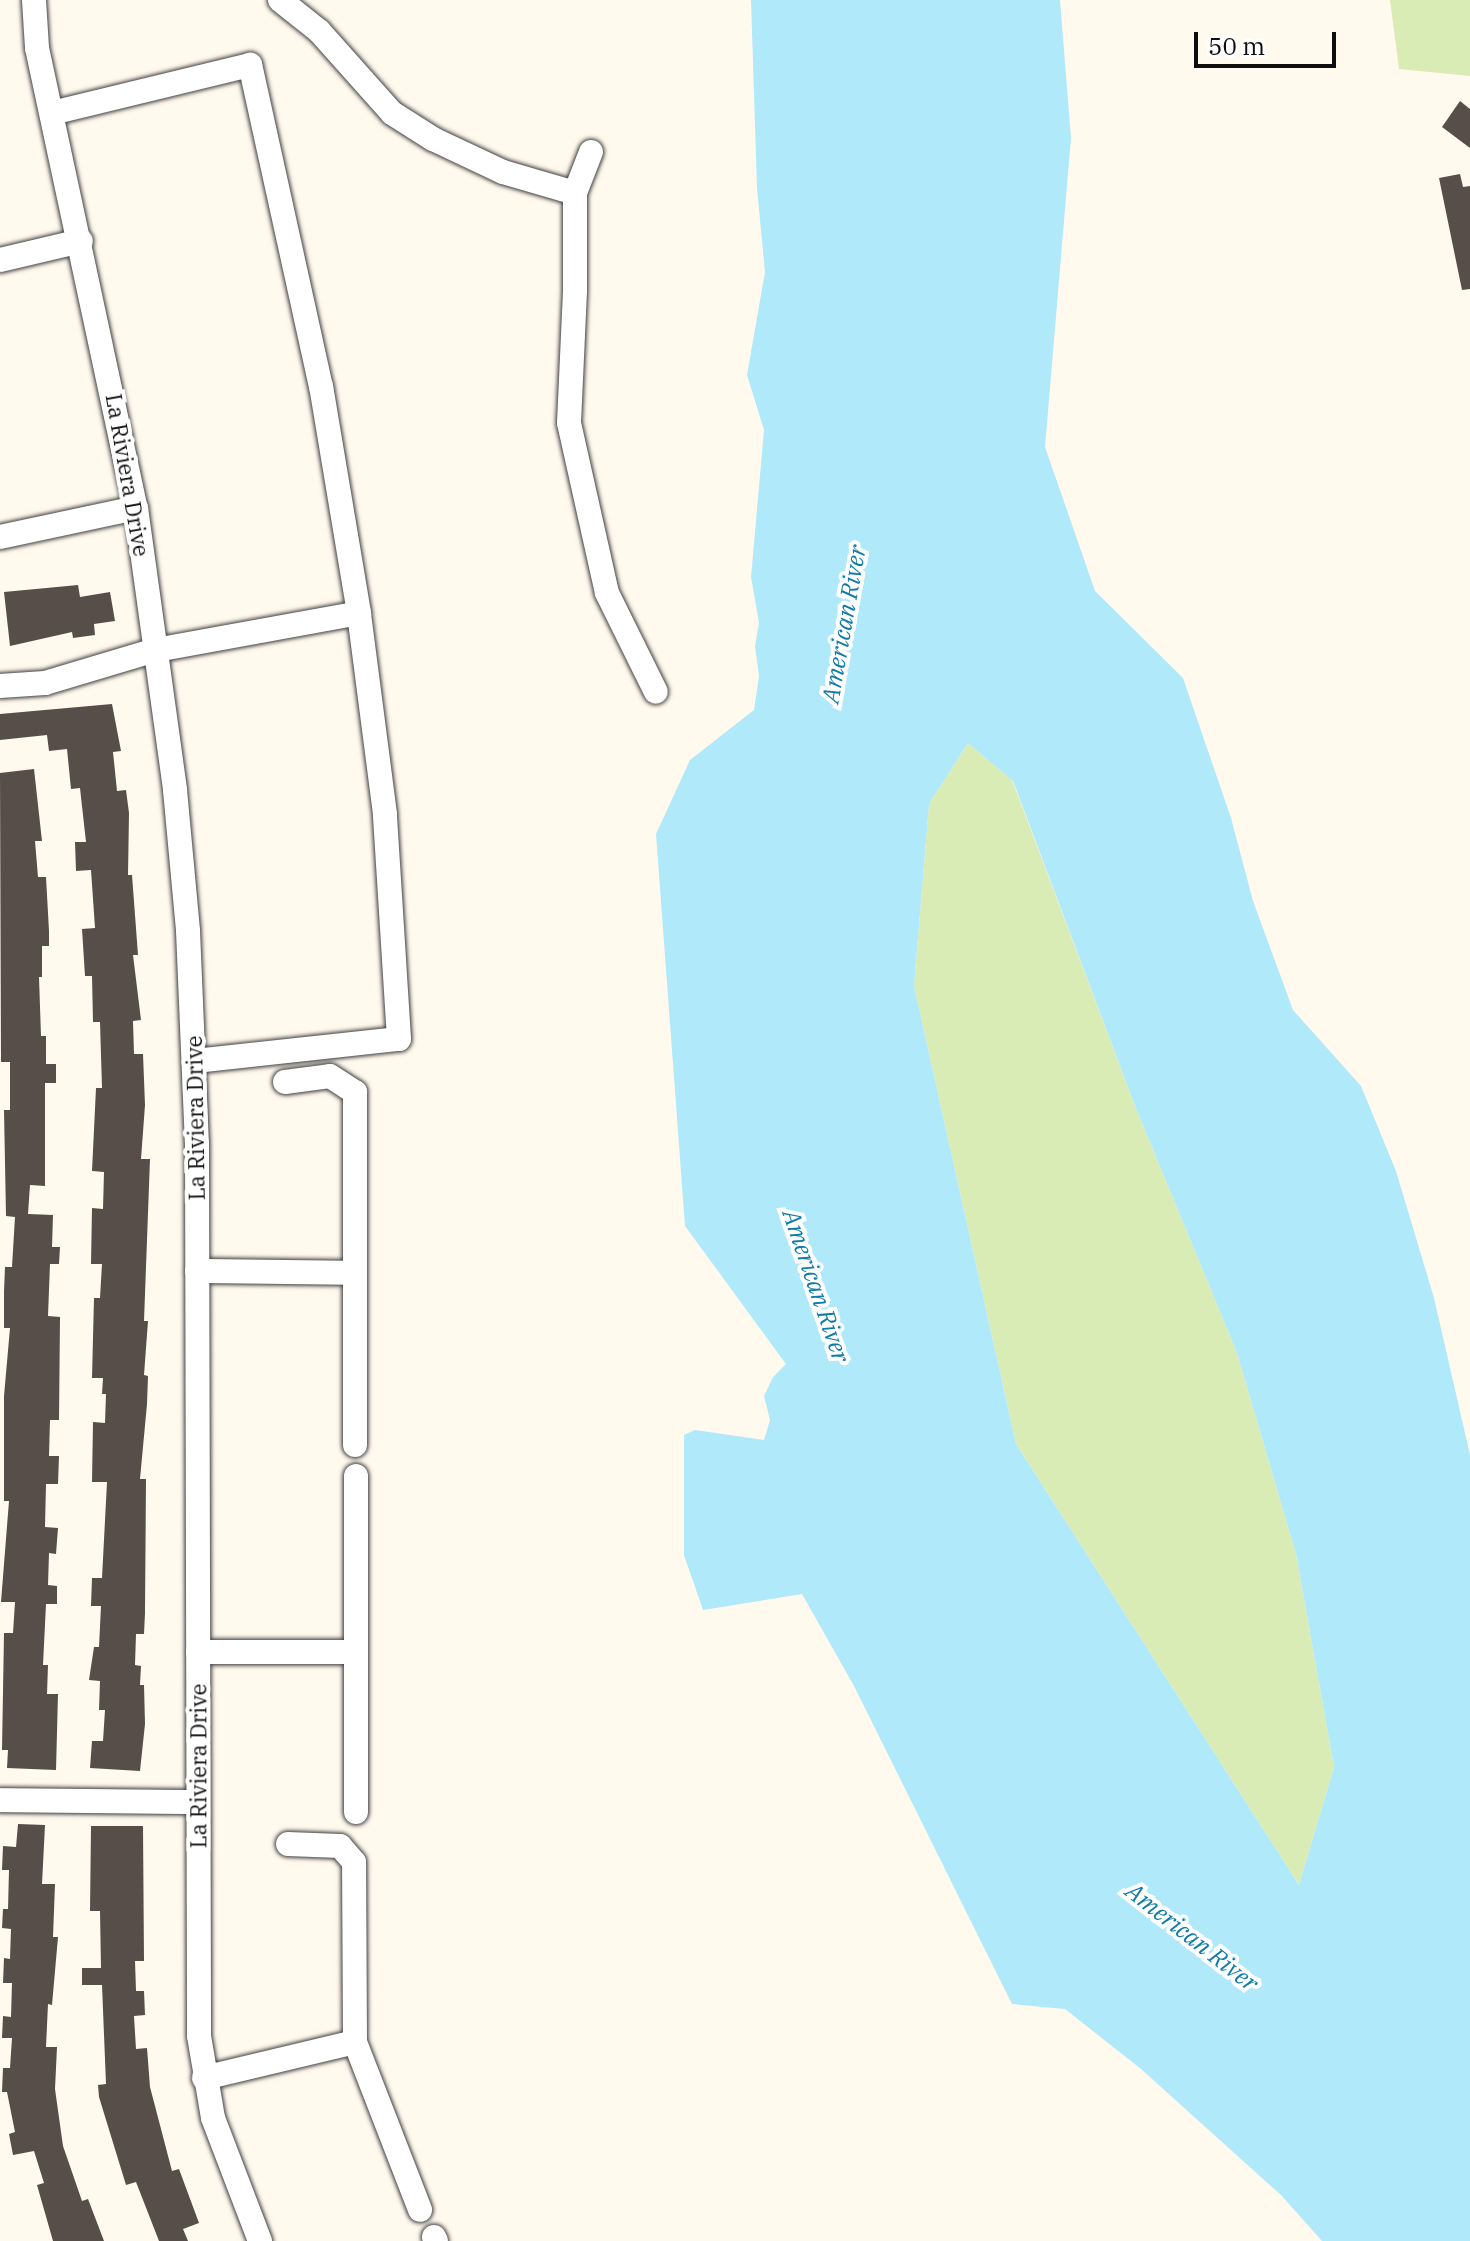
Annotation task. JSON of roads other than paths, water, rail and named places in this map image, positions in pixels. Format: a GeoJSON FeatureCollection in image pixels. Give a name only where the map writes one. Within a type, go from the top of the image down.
{"type":"FeatureCollection","features":[{"type":"Feature","properties":{"kind":"street","name":"La Riviera Drive"},"geometry":{"type":"LineString","coordinates":[[34,0],[37,48],[81,241],[136,508],[175,790],[195,1061],[199,2036],[204,2078],[222,2144],[260,2241]]}},
{"type":"Feature","properties":{"kind":"street"},"geometry":{"type":"LineString","coordinates":[[280,0],[319,31],[392,113],[433,139],[503,172],[575,193]]}},
{"type":"Feature","properties":{"kind":"street"},"geometry":{"type":"LineString","coordinates":[[52,113],[250,65],[321,387],[359,613],[385,814],[399,1039],[195,1061]]}},
{"type":"Feature","properties":{"kind":"street"},"geometry":{"type":"LineString","coordinates":[[591,152],[575,193],[569,423],[607,593],[656,692]]}},
{"type":"Feature","properties":{"kind":"street"},"geometry":{"type":"LineString","coordinates":[[0,260],[81,241]]}},
{"type":"Feature","properties":{"kind":"street"},"geometry":{"type":"LineString","coordinates":[[0,537],[136,508]]}},
{"type":"Feature","properties":{"kind":"street"},"geometry":{"type":"LineString","coordinates":[[0,686],[45,683],[156,650],[359,613]]}},
{"type":"Feature","properties":{"kind":"street"},"geometry":{"type":"LineString","coordinates":[[285,1082],[330,1076],[355,1092],[355,1445]]}},
{"type":"Feature","properties":{"kind":"street"},"geometry":{"type":"LineString","coordinates":[[197,1271],[355,1273]]}},
{"type":"Feature","properties":{"kind":"street"},"geometry":{"type":"LineString","coordinates":[[356,1476],[356,1812]]}},
{"type":"Feature","properties":{"kind":"street"},"geometry":{"type":"LineString","coordinates":[[198,1652],[356,1652]]}},
{"type":"Feature","properties":{"kind":"street"},"geometry":{"type":"LineString","coordinates":[[0,1800],[198,1802]]}},
{"type":"Feature","properties":{"kind":"street"},"geometry":{"type":"LineString","coordinates":[[288,1844],[340,1846],[354,1862],[355,2042],[420,2210]]}},
{"type":"Feature","properties":{"kind":"street"},"geometry":{"type":"LineString","coordinates":[[204,2078],[355,2042]]}},
{"type":"Feature","properties":{"kind":"water","name":"American River"},"geometry":{"type":"Polygon","coordinates":[[[751,0],[1060,0],[1071,138],[1045,447],[1095,591],[1183,678],[1231,818],[1253,901],[1293,1010],[1361,1086],[1396,1171],[1434,1298],[1470,1455],[1470,2241],[1322,2241],[1281,2195],[1141,2069],[1065,2009],[1012,2004],[854,1686],[802,1594],[703,1610],[684,1555],[684,1435],[695,1430],[764,1440],[770,1420],[764,1396],[773,1377],[786,1364],[685,1226],[656,834],[690,760],[754,710],[759,676],[755,646],[759,623],[751,577],[764,430],[747,375],[765,272],[757,188],[751,0]],[[968,743],[929,804],[914,986],[1016,1444],[1299,1885],[1334,1767],[1296,1554],[1237,1353],[1135,1106],[1013,781],[968,743]]]}}]}
